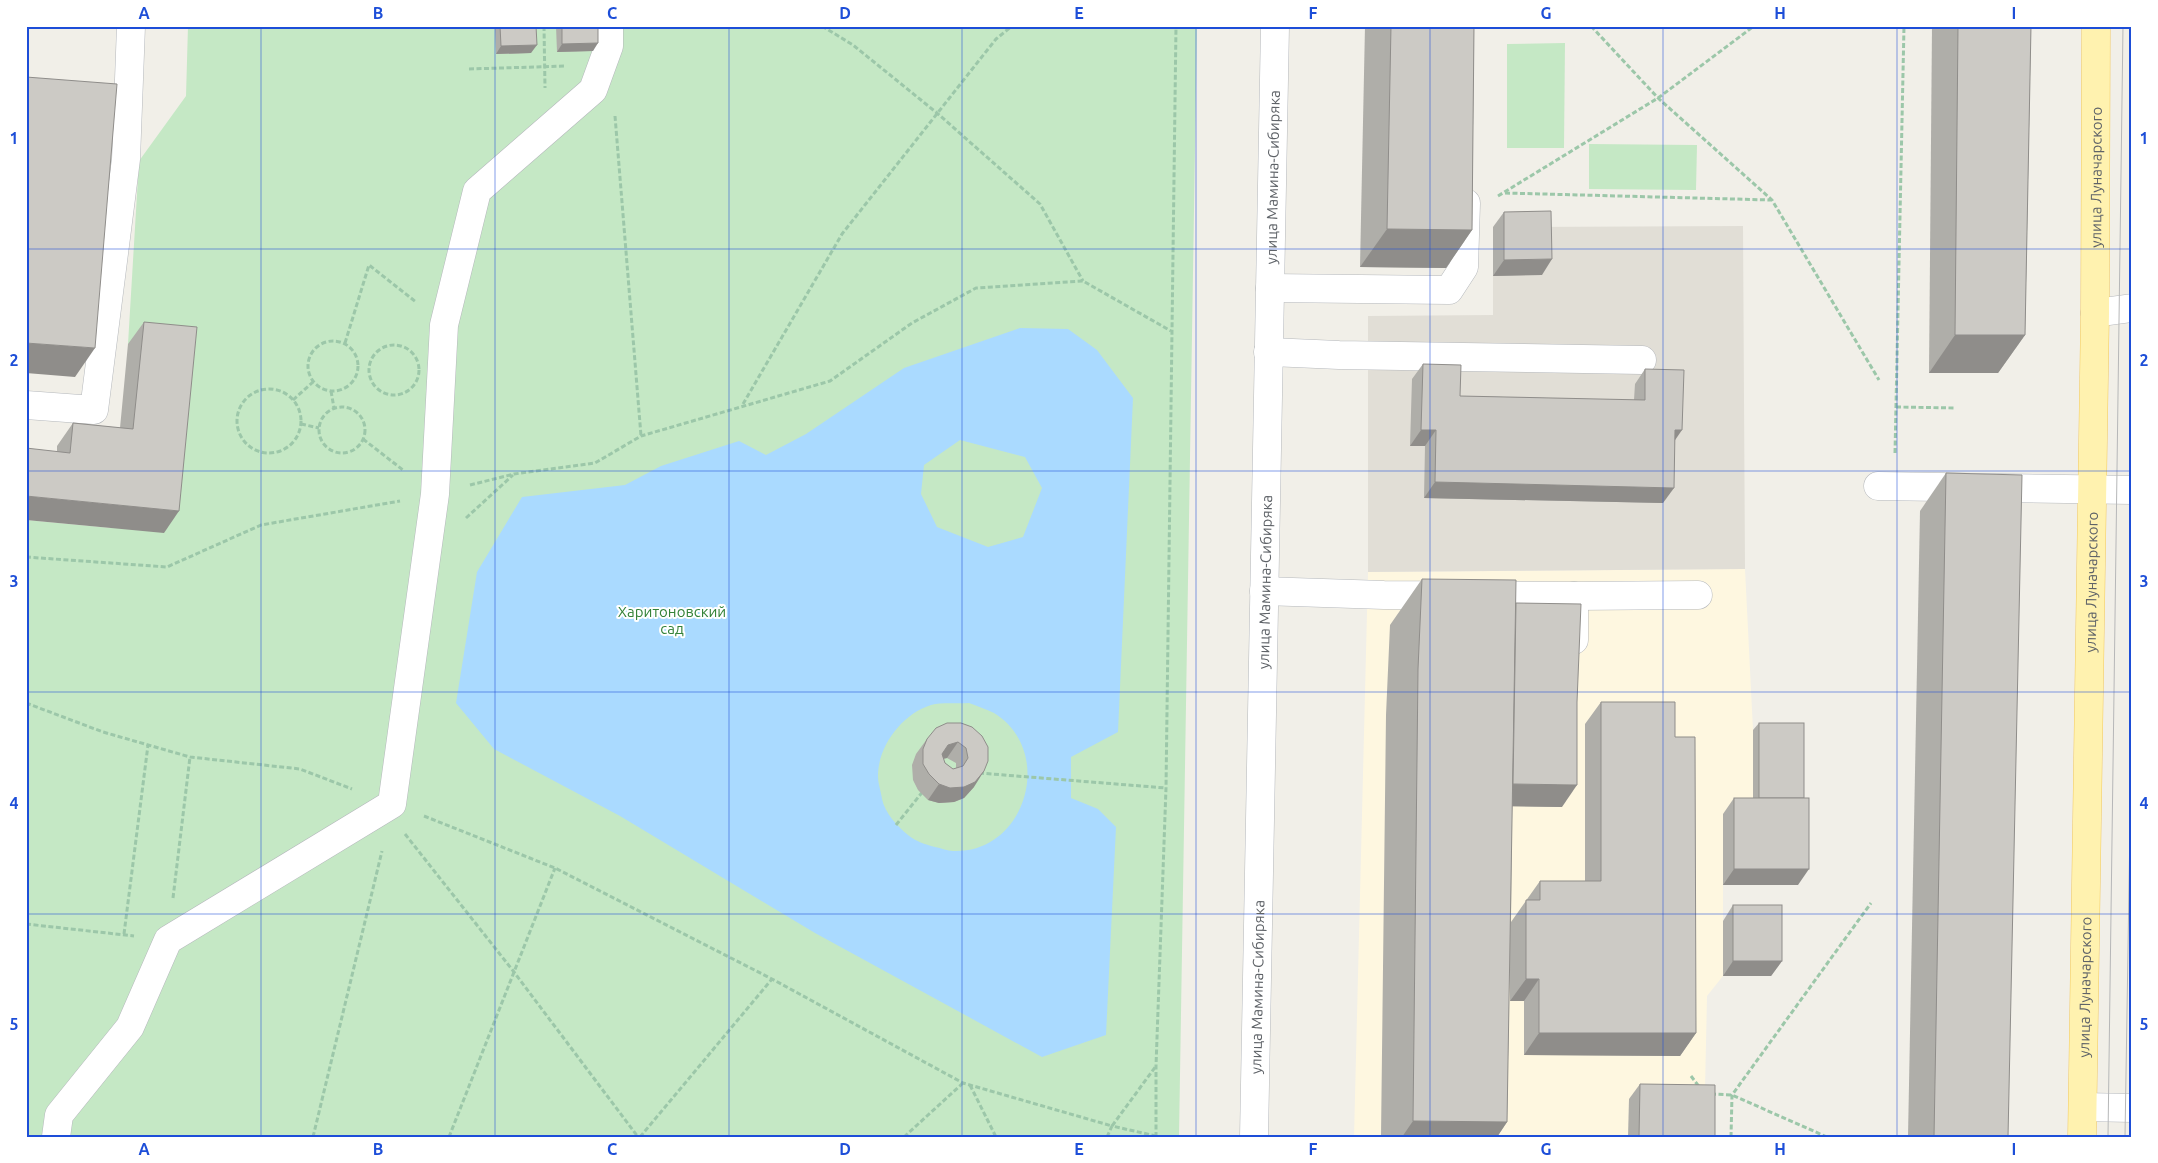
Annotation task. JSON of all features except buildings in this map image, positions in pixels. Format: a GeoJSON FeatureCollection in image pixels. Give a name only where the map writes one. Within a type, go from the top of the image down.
{"type":"FeatureCollection","features":[{"type":"Feature","properties":{"kind":"main road","name":"улица Луначарского"},"geometry":{"type":"LineString","coordinates":[[2082,1137],[2095,313],[2096,26]]}},
{"type":"Feature","properties":{"kind":"street"},"geometry":{"type":"LineString","coordinates":[[26,405],[94,410],[126,159],[131,26]]}},
{"type":"Feature","properties":{"kind":"street"},"geometry":{"type":"LineString","coordinates":[[56,1137],[59,1115],[130,1027],[168,940],[391,810],[429,552],[435,494],[444,325],[477,191],[593,90],[601,63],[609,46],[608,26]]}},
{"type":"Feature","properties":{"kind":"street","name":"улица Мамина-Сибиряка"},"geometry":{"type":"LineString","coordinates":[[1254,1137],[1275,26]]}},
{"type":"Feature","properties":{"kind":"street"},"geometry":{"type":"LineString","coordinates":[[1270,288],[1449,290],[1464,267],[1467,176]]}},
{"type":"Feature","properties":{"kind":"street"},"geometry":{"type":"LineString","coordinates":[[2095,313],[2132,308]]}},
{"type":"Feature","properties":{"kind":"street"},"geometry":{"type":"LineString","coordinates":[[1268,352],[1642,360]]}},
{"type":"Feature","properties":{"kind":"street"},"geometry":{"type":"LineString","coordinates":[[1878,486],[2132,490]]}},
{"type":"Feature","properties":{"kind":"street"},"geometry":{"type":"LineString","coordinates":[[1264,591],[1384,595],[1698,595]]}},
{"type":"Feature","properties":{"kind":"street"},"geometry":{"type":"LineString","coordinates":[[1574,596],[1574,665]]}},
{"type":"Feature","properties":{"kind":"street"},"geometry":{"type":"LineString","coordinates":[[2082,1107],[2132,1108]]}},
{"type":"Feature","properties":{"kind":"path"},"geometry":{"type":"LineString","coordinates":[[544,26],[545,131]]}},
{"type":"Feature","properties":{"kind":"path"},"geometry":{"type":"LineString","coordinates":[[822,26],[853,45],[937,113],[1040,204],[1082,281],[1171,331]]}},
{"type":"Feature","properties":{"kind":"path"},"geometry":{"type":"LineString","coordinates":[[743,405],[842,234],[996,39],[1012,26]]}},
{"type":"Feature","properties":{"kind":"path"},"geometry":{"type":"LineString","coordinates":[[26,703],[103,732],[190,757],[300,769],[391,810],[555,868],[772,979],[963,1083],[1156,1137],[1156,1066],[1166,788],[1176,26]]}},
{"type":"Feature","properties":{"kind":"path"},"geometry":{"type":"LineString","coordinates":[[1592,26],[1658,98],[1772,200],[1879,380]]}},
{"type":"Feature","properties":{"kind":"path"},"geometry":{"type":"LineString","coordinates":[[1466,216],[1658,98],[1754,26]]}},
{"type":"Feature","properties":{"kind":"path"},"geometry":{"type":"LineString","coordinates":[[1895,446],[1904,26]]}},
{"type":"Feature","properties":{"kind":"path"},"geometry":{"type":"LineString","coordinates":[[469,69],[601,63]]}},
{"type":"Feature","properties":{"kind":"path"},"geometry":{"type":"LineString","coordinates":[[615,114],[641,436]]}},
{"type":"Feature","properties":{"kind":"path"},"geometry":{"type":"LineString","coordinates":[[1503,193],[1772,200]]}},
{"type":"Feature","properties":{"kind":"path"},"geometry":{"type":"LineString","coordinates":[[345,343],[368,265],[444,325]]}},
{"type":"Feature","properties":{"kind":"path"},"geometry":{"type":"LineString","coordinates":[[26,557],[168,567],[262,525],[435,494],[514,474],[595,463],[641,436],[830,381],[912,323],[976,288],[1082,281]]}},
{"type":"Feature","properties":{"kind":"path"},"geometry":{"type":"LineString","coordinates":[[337,340],[345,343],[356,354],[359,368],[352,383],[339,391],[324,390],[313,382],[308,366],[313,350],[320,344],[328,341],[337,340]]}},
{"type":"Feature","properties":{"kind":"path"},"geometry":{"type":"LineString","coordinates":[[396,344],[411,351],[419,364],[419,372],[412,388],[396,395],[379,390],[369,376],[368,367],[374,353],[381,348],[396,344]]}},
{"type":"Feature","properties":{"kind":"path"},"geometry":{"type":"LineString","coordinates":[[359,368],[368,367]]}},
{"type":"Feature","properties":{"kind":"path"},"geometry":{"type":"LineString","coordinates":[[293,400],[313,382]]}},
{"type":"Feature","properties":{"kind":"path"},"geometry":{"type":"LineString","coordinates":[[264,389],[275,389],[293,400],[300,415],[300,424],[298,434],[292,443],[282,450],[261,452],[243,440],[236,420],[239,408],[254,392],[264,389]]}},
{"type":"Feature","properties":{"kind":"path"},"geometry":{"type":"LineString","coordinates":[[331,391],[334,408]]}},
{"type":"Feature","properties":{"kind":"path"},"geometry":{"type":"LineString","coordinates":[[1896,407],[1956,408]]}},
{"type":"Feature","properties":{"kind":"path"},"geometry":{"type":"LineString","coordinates":[[334,408],[349,408],[356,411],[365,424],[363,439],[352,450],[337,452],[324,443],[320,428],[324,416],[334,408]]}},
{"type":"Feature","properties":{"kind":"path"},"geometry":{"type":"LineString","coordinates":[[300,424],[320,428]]}},
{"type":"Feature","properties":{"kind":"path"},"geometry":{"type":"LineString","coordinates":[[363,439],[435,494]]}},
{"type":"Feature","properties":{"kind":"path"},"geometry":{"type":"LineString","coordinates":[[429,552],[514,474]]}},
{"type":"Feature","properties":{"kind":"path"},"geometry":{"type":"LineString","coordinates":[[124,934],[148,745]]}},
{"type":"Feature","properties":{"kind":"path"},"geometry":{"type":"LineString","coordinates":[[26,924],[168,940],[190,757]]}},
{"type":"Feature","properties":{"kind":"path"},"geometry":{"type":"LineString","coordinates":[[977,773],[1166,788]]}},
{"type":"Feature","properties":{"kind":"path"},"geometry":{"type":"LineString","coordinates":[[896,825],[927,786]]}},
{"type":"Feature","properties":{"kind":"path"},"geometry":{"type":"LineString","coordinates":[[391,810],[639,1137],[772,979]]}},
{"type":"Feature","properties":{"kind":"path"},"geometry":{"type":"LineString","coordinates":[[313,1137],[391,810]]}},
{"type":"Feature","properties":{"kind":"path"},"geometry":{"type":"LineString","coordinates":[[449,1137],[555,868]]}},
{"type":"Feature","properties":{"kind":"path"},"geometry":{"type":"LineString","coordinates":[[1731,1137],[1732,1095],[1871,903]]}},
{"type":"Feature","properties":{"kind":"path"},"geometry":{"type":"LineString","coordinates":[[1107,1137],[1112,1126],[1156,1066]]}},
{"type":"Feature","properties":{"kind":"path"},"geometry":{"type":"LineString","coordinates":[[1691,1076],[1705,1094],[1732,1095],[1826,1137]]}},
{"type":"Feature","properties":{"kind":"path"},"geometry":{"type":"LineString","coordinates":[[904,1137],[963,1083]]}},
{"type":"Feature","properties":{"kind":"path"},"geometry":{"type":"LineString","coordinates":[[970,1085],[996,1137]]}},
{"type":"Feature","properties":{"kind":"shaded area"},"geometry":{"type":"Polygon","coordinates":[[[1743,226],[1745,569],[1368,572],[1368,316],[1493,315],[1493,227],[1743,226]]]}},
{"type":"Feature","properties":{"kind":"shaded area"},"geometry":{"type":"Polygon","coordinates":[[[1745,569],[1753,730],[1753,813],[1723,814],[1723,976],[1707,996],[1704,1137],[1354,1137],[1368,572],[1745,569]]]}},
{"type":"Feature","properties":{"kind":"green space","name":"Харитоновский сад"},"geometry":{"type":"Polygon","coordinates":[[[188,26],[1197,26],[1179,1137],[26,1137],[26,520],[111,528],[181,349],[128,344],[139,161],[186,96],[188,26]]]}},
{"type":"Feature","properties":{"kind":"green space"},"geometry":{"type":"Polygon","coordinates":[[[1565,43],[1564,148],[1507,148],[1507,44],[1565,43]]]}},
{"type":"Feature","properties":{"kind":"green space"},"geometry":{"type":"Polygon","coordinates":[[[1589,144],[1697,145],[1696,190],[1589,189],[1589,144]]]}},
{"type":"Feature","properties":{"kind":"water"},"geometry":{"type":"Polygon","coordinates":[[[1020,328],[1068,329],[1097,350],[1133,398],[1118,732],[1071,757],[1071,798],[1098,809],[1116,827],[1106,1035],[1042,1057],[815,933],[620,816],[494,749],[456,703],[477,572],[522,497],[625,485],[661,466],[739,441],[766,455],[806,434],[904,368],[1020,328]],[[960,440],[924,465],[921,494],[937,527],[988,547],[1023,537],[1042,488],[1025,457],[960,440]],[[969,703],[931,705],[920,709],[901,724],[894,733],[887,743],[879,765],[878,779],[882,799],[886,809],[896,823],[908,835],[918,841],[951,851],[978,847],[999,836],[1014,819],[1024,797],[1028,774],[1024,751],[1013,730],[994,713],[969,703]]]}},
{"type":"Feature","properties":{"kind":"tram line"},"geometry":{"type":"LineString","coordinates":[[2108,1137],[2123,26]]}},
{"type":"Feature","properties":{"kind":"tram line"},"geometry":{"type":"LineString","coordinates":[[2125,1137],[2132,700]]}}]}
